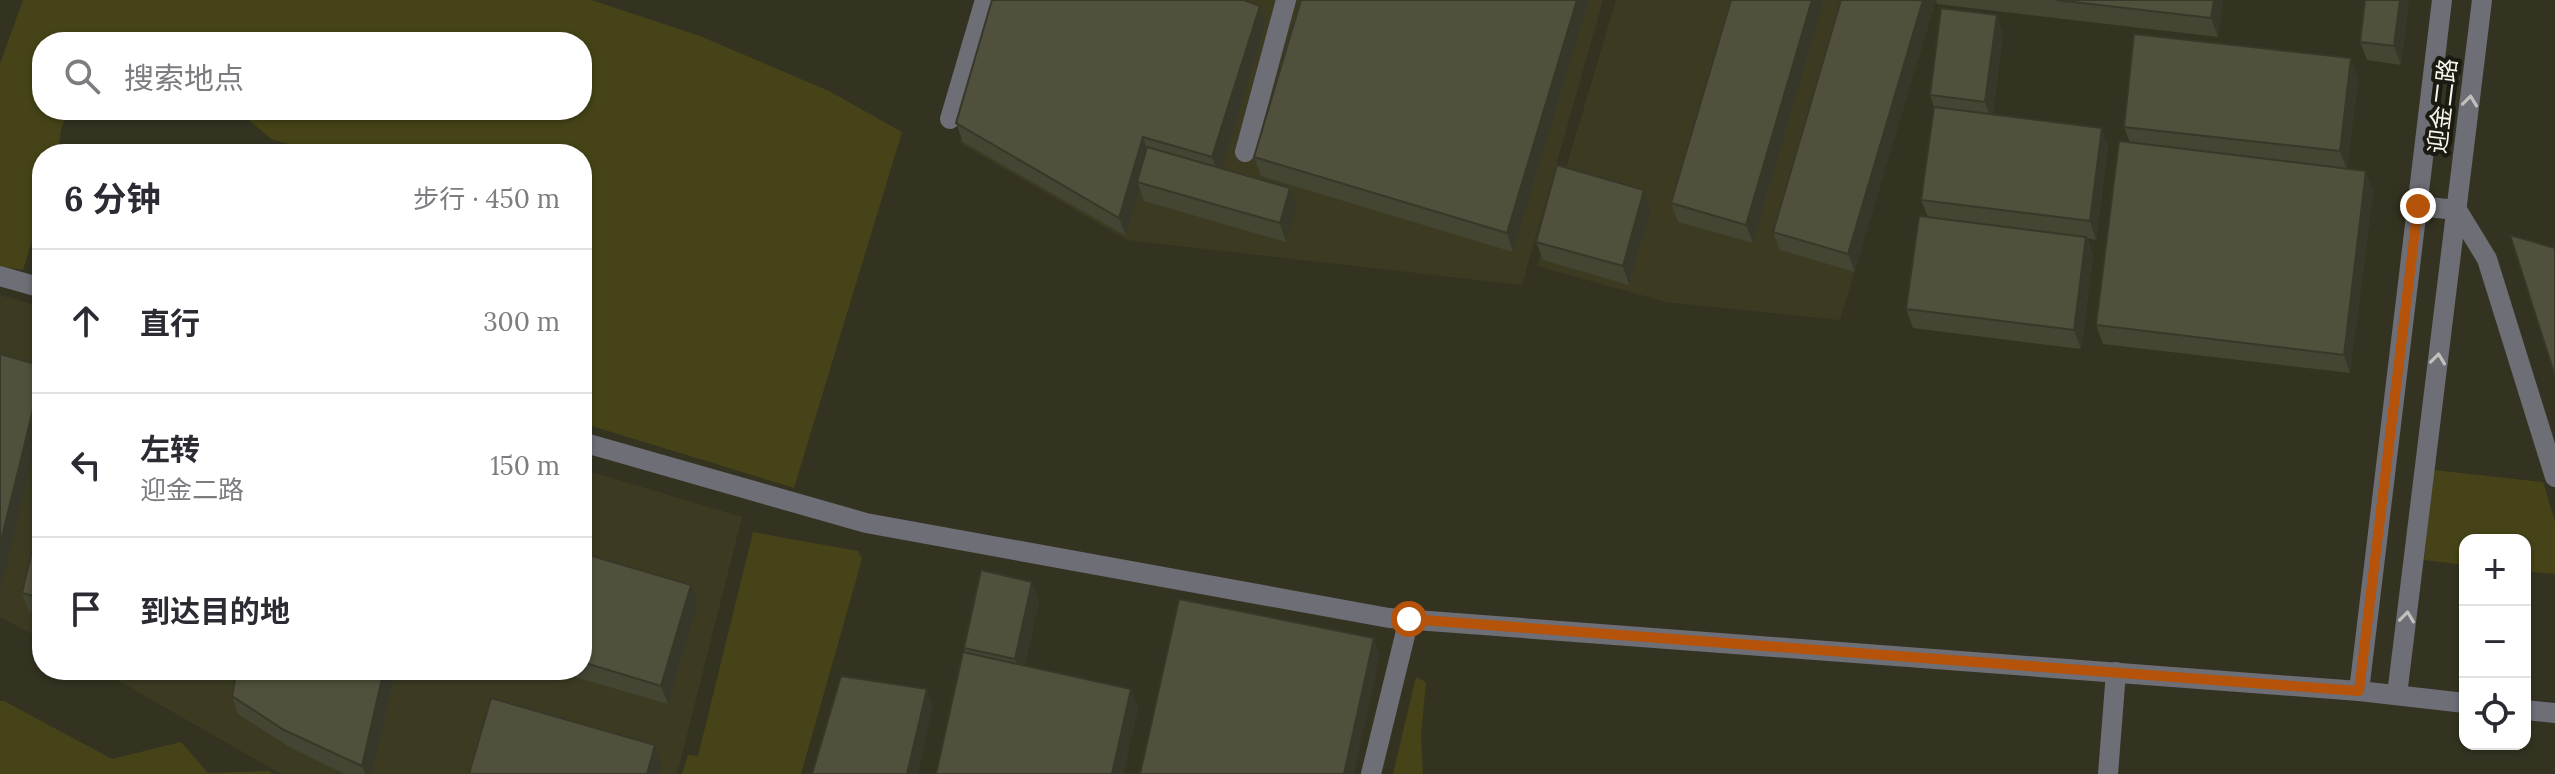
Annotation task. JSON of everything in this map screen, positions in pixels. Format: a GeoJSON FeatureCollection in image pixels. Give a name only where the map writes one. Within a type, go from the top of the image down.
{"type":"FeatureCollection","features":[{"type":"Feature","properties":{"kind":"street"},"geometry":{"type":"LineString","coordinates":[[950,119],[985,0]]}},
{"type":"Feature","properties":{"kind":"street"},"geometry":{"type":"LineString","coordinates":[[1245,152],[1286,0]]}},
{"type":"Feature","properties":{"kind":"street","name":"迎金二路"},"geometry":{"type":"LineString","coordinates":[[2359,691],[2442,0]]}},
{"type":"Feature","properties":{"kind":"street","name":"迎金二路"},"geometry":{"type":"LineString","coordinates":[[2397,695],[2482,0]]}},
{"type":"Feature","properties":{"kind":"street"},"geometry":{"type":"LineString","coordinates":[[2418,206],[2457,210],[2487,259],[2545,420],[2555,477]]}},
{"type":"Feature","properties":{"kind":"street"},"geometry":{"type":"LineString","coordinates":[[0,276],[32,285]]}},
{"type":"Feature","properties":{"kind":"street"},"geometry":{"type":"LineString","coordinates":[[592,445],[866,523],[1389,618],[2359,691],[2459,702]]}},
{"type":"Feature","properties":{"kind":"street"},"geometry":{"type":"LineString","coordinates":[[1371,774],[1409,619]]}},
{"type":"Feature","properties":{"kind":"street"},"geometry":{"type":"LineString","coordinates":[[2108,774],[2116,672]]}},
{"type":"Feature","properties":{"kind":"street"},"geometry":{"type":"LineString","coordinates":[[2531,711],[2555,713]]}},
{"type":"Feature","properties":{"kind":"shaded area"},"geometry":{"type":"Polygon","coordinates":[[[23,0],[591,0],[700,36],[829,91],[902,132],[794,488],[592,426],[592,144],[289,144],[271,139],[249,120],[592,120],[592,32],[32,32],[32,120],[65,120],[59,144],[32,144],[32,241],[23,270],[0,266],[0,64],[23,0]]]}},
{"type":"Feature","properties":{"kind":"shaded area"},"geometry":{"type":"Polygon","coordinates":[[[1003,0],[1603,0],[1522,285],[1127,240],[960,143],[1003,0]]]}},
{"type":"Feature","properties":{"kind":"shaded area"},"geometry":{"type":"Polygon","coordinates":[[[1616,0],[1936,0],[1840,320],[1666,302],[1537,266],[1616,0]]]}},
{"type":"Feature","properties":{"kind":"shaded area"},"geometry":{"type":"Polygon","coordinates":[[[0,295],[32,304],[32,634],[0,617],[0,295]]]}},
{"type":"Feature","properties":{"kind":"shaded area"},"geometry":{"type":"Polygon","coordinates":[[[2434,470],[2543,482],[2555,521],[2555,574],[2531,572],[2531,534],[2459,534],[2459,564],[2424,560],[2434,470]]]}},
{"type":"Feature","properties":{"kind":"shaded area"},"geometry":{"type":"Polygon","coordinates":[[[592,472],[742,517],[677,774],[281,774],[117,680],[592,680],[592,472]]]}},
{"type":"Feature","properties":{"kind":"shaded area"},"geometry":{"type":"Polygon","coordinates":[[[753,532],[858,551],[862,559],[801,774],[682,774],[688,755],[698,756],[753,532]]]}},
{"type":"Feature","properties":{"kind":"shaded area"},"geometry":{"type":"Polygon","coordinates":[[[1416,677],[1426,682],[1421,735],[1423,774],[1393,774],[1416,677]]]}},
{"type":"Feature","properties":{"kind":"shaded area"},"geometry":{"type":"Polygon","coordinates":[[[0,701],[112,759],[181,742],[208,773],[269,771],[273,774],[0,774],[0,701]]]}},
{"type":"Feature","properties":{"kind":"building"},"geometry":{"type":"Polygon","coordinates":[[[992,0],[1244,0],[1260,6],[1212,157],[1143,137],[1119,218],[956,123],[992,0]]]}},
{"type":"Feature","properties":{"kind":"building"},"geometry":{"type":"Polygon","coordinates":[[[1301,0],[1577,0],[1507,233],[1254,157],[1301,0]]]}},
{"type":"Feature","properties":{"kind":"building"},"geometry":{"type":"Polygon","coordinates":[[[1731,0],[1812,0],[1746,225],[1671,203],[1731,0]]]}},
{"type":"Feature","properties":{"kind":"building"},"geometry":{"type":"Polygon","coordinates":[[[1841,0],[1923,0],[1848,254],[1773,232],[1841,0]]]}},
{"type":"Feature","properties":{"kind":"building"},"geometry":{"type":"Polygon","coordinates":[[[2056,0],[2214,0],[2211,18],[2056,0]]]}},
{"type":"Feature","properties":{"kind":"building"},"geometry":{"type":"Polygon","coordinates":[[[2365,0],[2400,0],[2394,46],[2360,42],[2365,0]]]}},
{"type":"Feature","properties":{"kind":"building"},"geometry":{"type":"Polygon","coordinates":[[[1941,8],[1997,15],[1985,102],[1930,95],[1941,8]]]}},
{"type":"Feature","properties":{"kind":"building"},"geometry":{"type":"Polygon","coordinates":[[[2134,34],[2351,58],[2340,151],[2124,127],[2134,34]]]}},
{"type":"Feature","properties":{"kind":"building"},"geometry":{"type":"Polygon","coordinates":[[[1934,107],[2102,128],[2090,221],[1921,200],[1934,107]]]}},
{"type":"Feature","properties":{"kind":"building"},"geometry":{"type":"Polygon","coordinates":[[[2119,141],[2366,171],[2344,355],[2096,325],[2119,141]]]}},
{"type":"Feature","properties":{"kind":"building"},"geometry":{"type":"Polygon","coordinates":[[[1147,147],[1290,188],[1280,223],[1137,182],[1147,147]]]}},
{"type":"Feature","properties":{"kind":"building"},"geometry":{"type":"Polygon","coordinates":[[[1557,165],[1644,190],[1623,266],[1536,242],[1557,165]]]}},
{"type":"Feature","properties":{"kind":"building"},"geometry":{"type":"Polygon","coordinates":[[[1919,216],[2086,237],[2074,330],[1906,309],[1919,216]]]}},
{"type":"Feature","properties":{"kind":"building"},"geometry":{"type":"Polygon","coordinates":[[[2510,235],[2555,248],[2555,376],[2510,235]]]}},
{"type":"Feature","properties":{"kind":"building"},"geometry":{"type":"Polygon","coordinates":[[[0,354],[32,363],[32,414],[0,545],[0,354]]]}},
{"type":"Feature","properties":{"kind":"building"},"geometry":{"type":"Polygon","coordinates":[[[32,551],[32,596],[22,593],[32,551]]]}},
{"type":"Feature","properties":{"kind":"building"},"geometry":{"type":"Polygon","coordinates":[[[592,556],[691,585],[661,686],[592,665],[592,556]]]}},
{"type":"Feature","properties":{"kind":"building"},"geometry":{"type":"Polygon","coordinates":[[[981,570],[1032,582],[1015,659],[964,648],[981,570]]]}},
{"type":"Feature","properties":{"kind":"building"},"geometry":{"type":"Polygon","coordinates":[[[1179,599],[1374,638],[1344,774],[1140,774],[1179,599]]]}},
{"type":"Feature","properties":{"kind":"building"},"geometry":{"type":"Polygon","coordinates":[[[963,652],[1131,689],[1112,774],[936,774],[963,652]]]}},
{"type":"Feature","properties":{"kind":"building"},"geometry":{"type":"Polygon","coordinates":[[[841,676],[927,689],[907,774],[812,774],[841,676]]]}},
{"type":"Feature","properties":{"kind":"building"},"geometry":{"type":"Polygon","coordinates":[[[235,680],[382,680],[362,766],[284,730],[232,696],[235,680]]]}},
{"type":"Feature","properties":{"kind":"building"},"geometry":{"type":"Polygon","coordinates":[[[491,698],[655,745],[647,774],[469,774],[491,698]]]}},
{"type":"Feature","properties":{"kind":"route"},"geometry":{"type":"LineString","coordinates":[[1409,619],[2359,691],[2418,206]]}}]}
